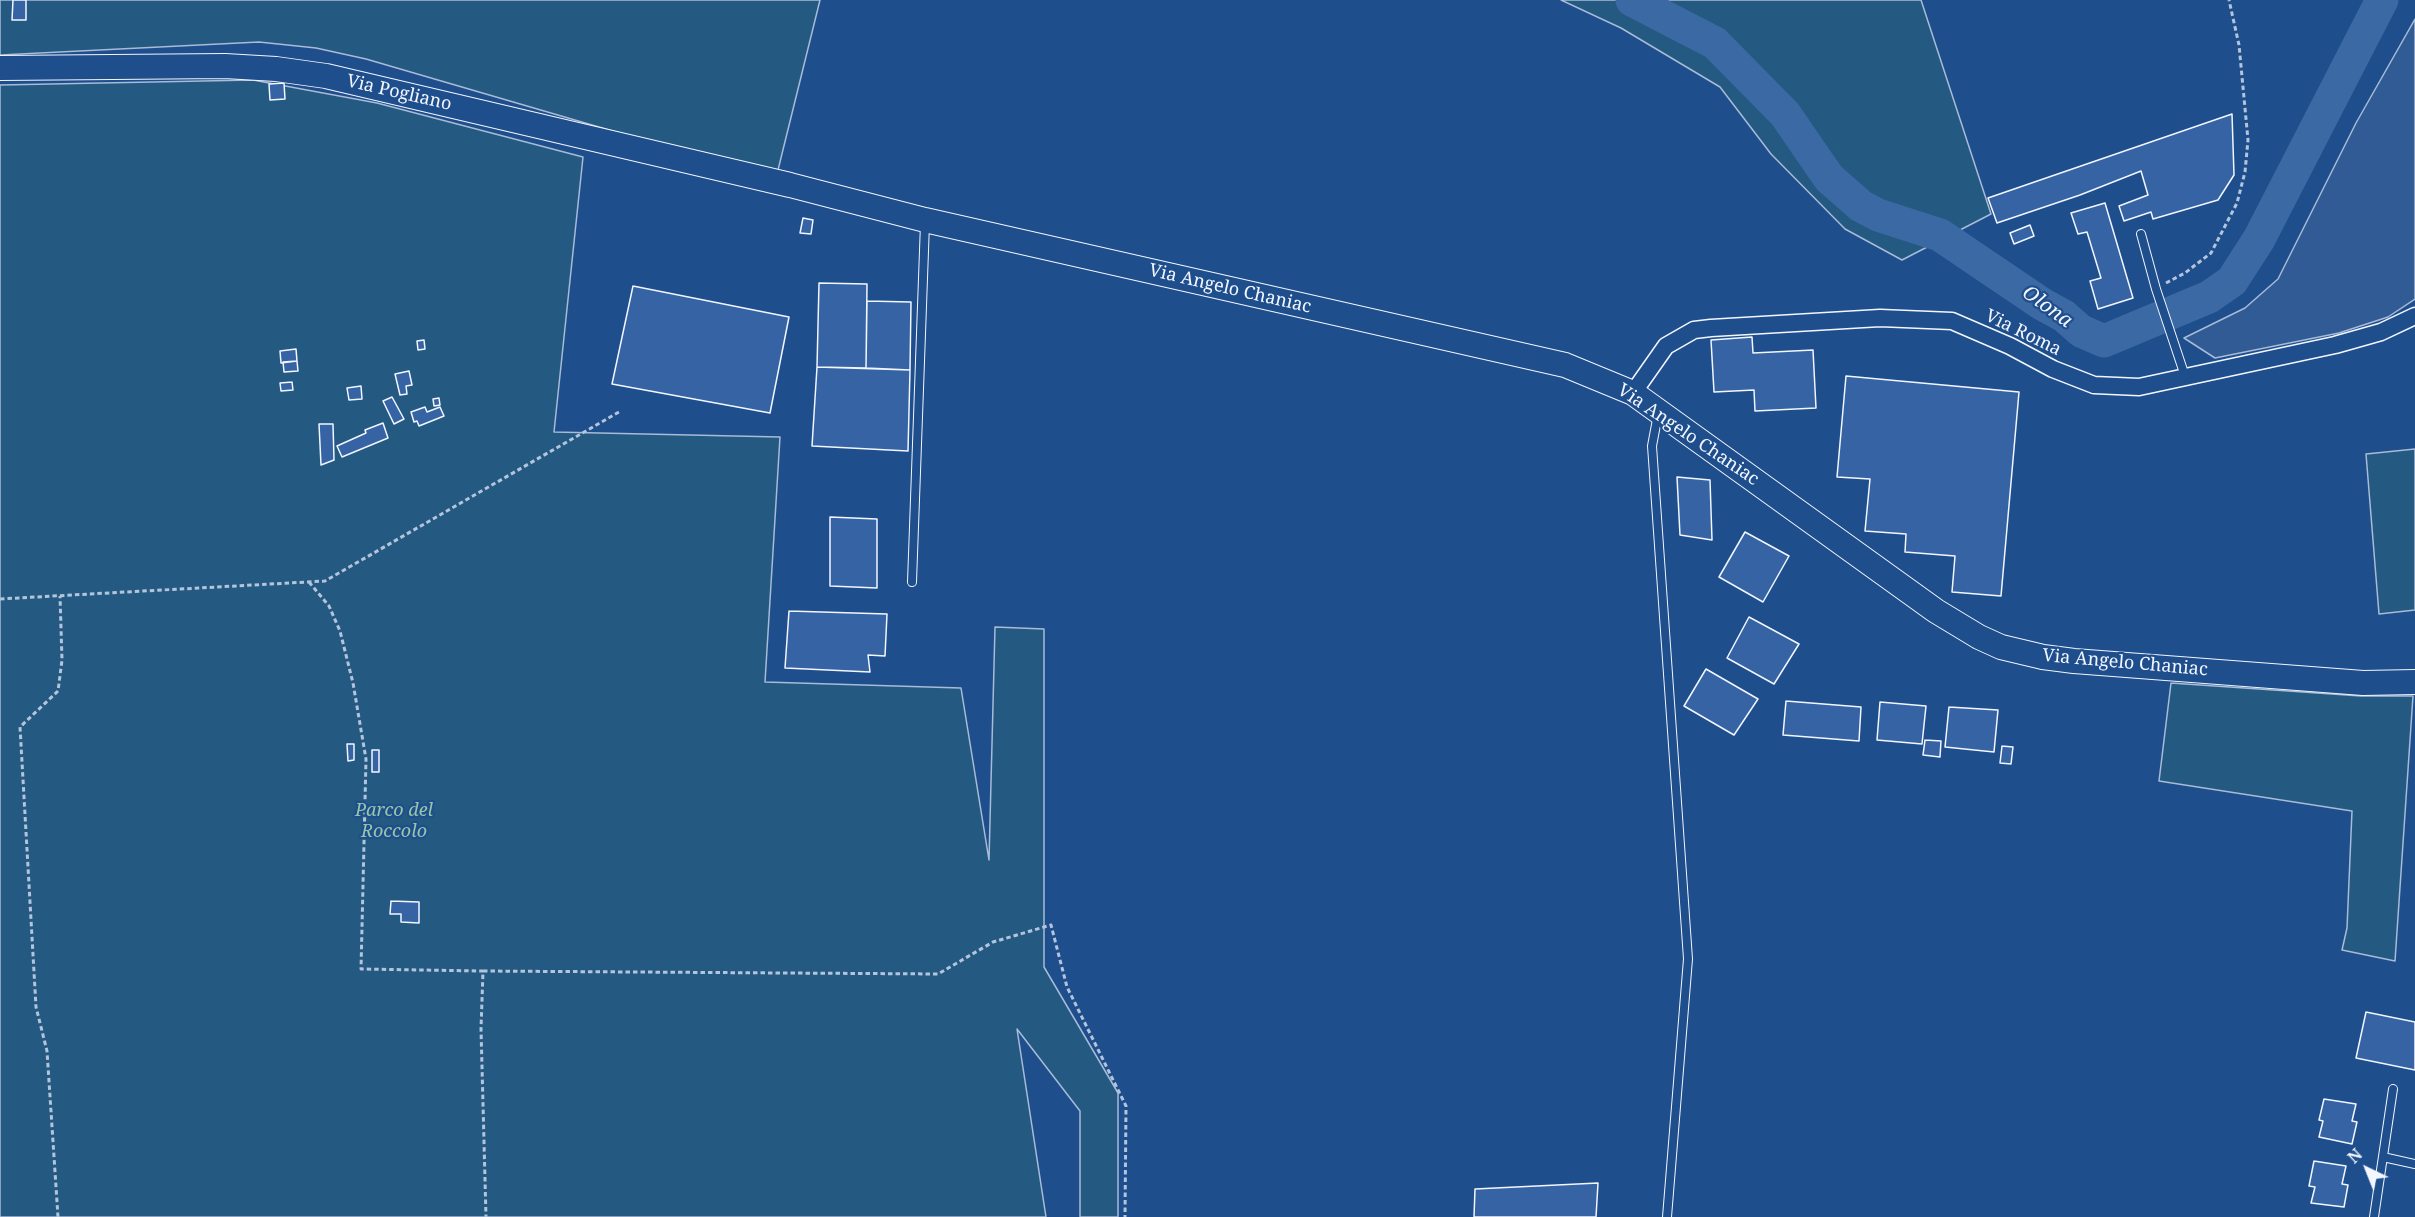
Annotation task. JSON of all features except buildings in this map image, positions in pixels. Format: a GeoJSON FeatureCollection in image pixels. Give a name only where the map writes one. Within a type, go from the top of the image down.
{"type":"FeatureCollection","features":[{"type":"Feature","properties":{"kind":"street","name":"Via Pogliano"},"geometry":{"type":"LineString","coordinates":[[0,68],[225,66],[301,72],[790,185]]}},
{"type":"Feature","properties":{"kind":"street","name":"Via Angelo Chaniac"},"geometry":{"type":"LineString","coordinates":[[790,185],[925,220],[1565,365],[1633,393],[1936,611],[1979,638],[2001,647],[2043,657],[2074,661],[2363,682],[2415,682]]}},
{"type":"Feature","properties":{"kind":"street","name":"Via Roma"},"geometry":{"type":"LineString","coordinates":[[1633,393],[1666,345],[1694,330],[1880,318],[1952,321],[2010,346],[2054,369],[2094,385],[2139,387],[2335,345],[2381,332],[2415,315]]}},
{"type":"Feature","properties":{"kind":"lane"},"geometry":{"type":"LineString","coordinates":[[912,582],[925,220]]}},
{"type":"Feature","properties":{"kind":"lane"},"geometry":{"type":"LineString","coordinates":[[2141,234],[2156,289],[2186,376]]}},
{"type":"Feature","properties":{"kind":"lane"},"geometry":{"type":"LineString","coordinates":[[1659,411],[1652,447],[1688,959],[1667,1217]]}},
{"type":"Feature","properties":{"kind":"lane"},"geometry":{"type":"LineString","coordinates":[[2374,1217],[2393,1089]]}},
{"type":"Feature","properties":{"kind":"lane"},"geometry":{"type":"LineString","coordinates":[[2383,1157],[2415,1164]]}},
{"type":"Feature","properties":{"kind":"path"},"geometry":{"type":"LineString","coordinates":[[2156,289],[2185,273],[2211,253],[2236,203],[2245,172],[2248,140],[2239,45],[2229,0]]}},
{"type":"Feature","properties":{"kind":"path"},"geometry":{"type":"LineString","coordinates":[[0,598],[325,581],[619,411]]}},
{"type":"Feature","properties":{"kind":"path"},"geometry":{"type":"LineString","coordinates":[[309,582],[329,606],[340,631],[353,683],[366,759],[361,969],[938,974],[993,942],[1051,925],[1067,987],[1126,1106],[1125,1217]]}},
{"type":"Feature","properties":{"kind":"path"},"geometry":{"type":"LineString","coordinates":[[58,1217],[47,1051],[36,1007],[20,727],[58,691],[62,660],[60,596]]}},
{"type":"Feature","properties":{"kind":"path"},"geometry":{"type":"LineString","coordinates":[[483,971],[481,1035],[486,1217]]}},
{"type":"Feature","properties":{"kind":"green space"},"geometry":{"type":"Polygon","coordinates":[[[0,0],[820,0],[777,174],[616,132],[366,59],[316,48],[259,42],[0,55],[0,0]]]}},
{"type":"Feature","properties":{"kind":"green space"},"geometry":{"type":"Polygon","coordinates":[[[1561,0],[1921,0],[1991,214],[1902,260],[1845,229],[1771,154],[1720,87],[1621,28],[1561,0]]]}},
{"type":"Feature","properties":{"kind":"green space","name":"Parco del Roccolo"},"geometry":{"type":"Polygon","coordinates":[[[253,80],[377,103],[583,157],[554,432],[780,437],[765,682],[961,688],[989,860],[995,627],[1044,629],[1044,967],[1118,1093],[1118,1217],[1080,1217],[1080,1111],[1017,1029],[1046,1217],[0,1217],[0,85],[253,80]]]}},
{"type":"Feature","properties":{"kind":"green space"},"geometry":{"type":"Polygon","coordinates":[[[2415,449],[2415,610],[2379,614],[2366,454],[2415,449]]]}},
{"type":"Feature","properties":{"kind":"green space"},"geometry":{"type":"Polygon","coordinates":[[[2171,683],[2361,696],[2413,696],[2395,961],[2342,950],[2347,928],[2352,811],[2159,781],[2171,683]]]}},
{"type":"Feature","properties":{"kind":"shaded area"},"geometry":{"type":"Polygon","coordinates":[[[2415,19],[2415,299],[2388,317],[2339,333],[2215,358],[2184,338],[2245,308],[2278,279],[2356,123],[2415,19]]]}},
{"type":"Feature","properties":{"kind":"waterway","name":"Olona"},"geometry":{"type":"LineString","coordinates":[[1632,0],[1715,43],[1785,114],[1829,178],[1861,206],[1878,215],[1940,235],[2042,304],[2064,316],[2081,331],[2104,341],[2209,297],[2232,281],[2259,239],[2382,0]]}}]}
